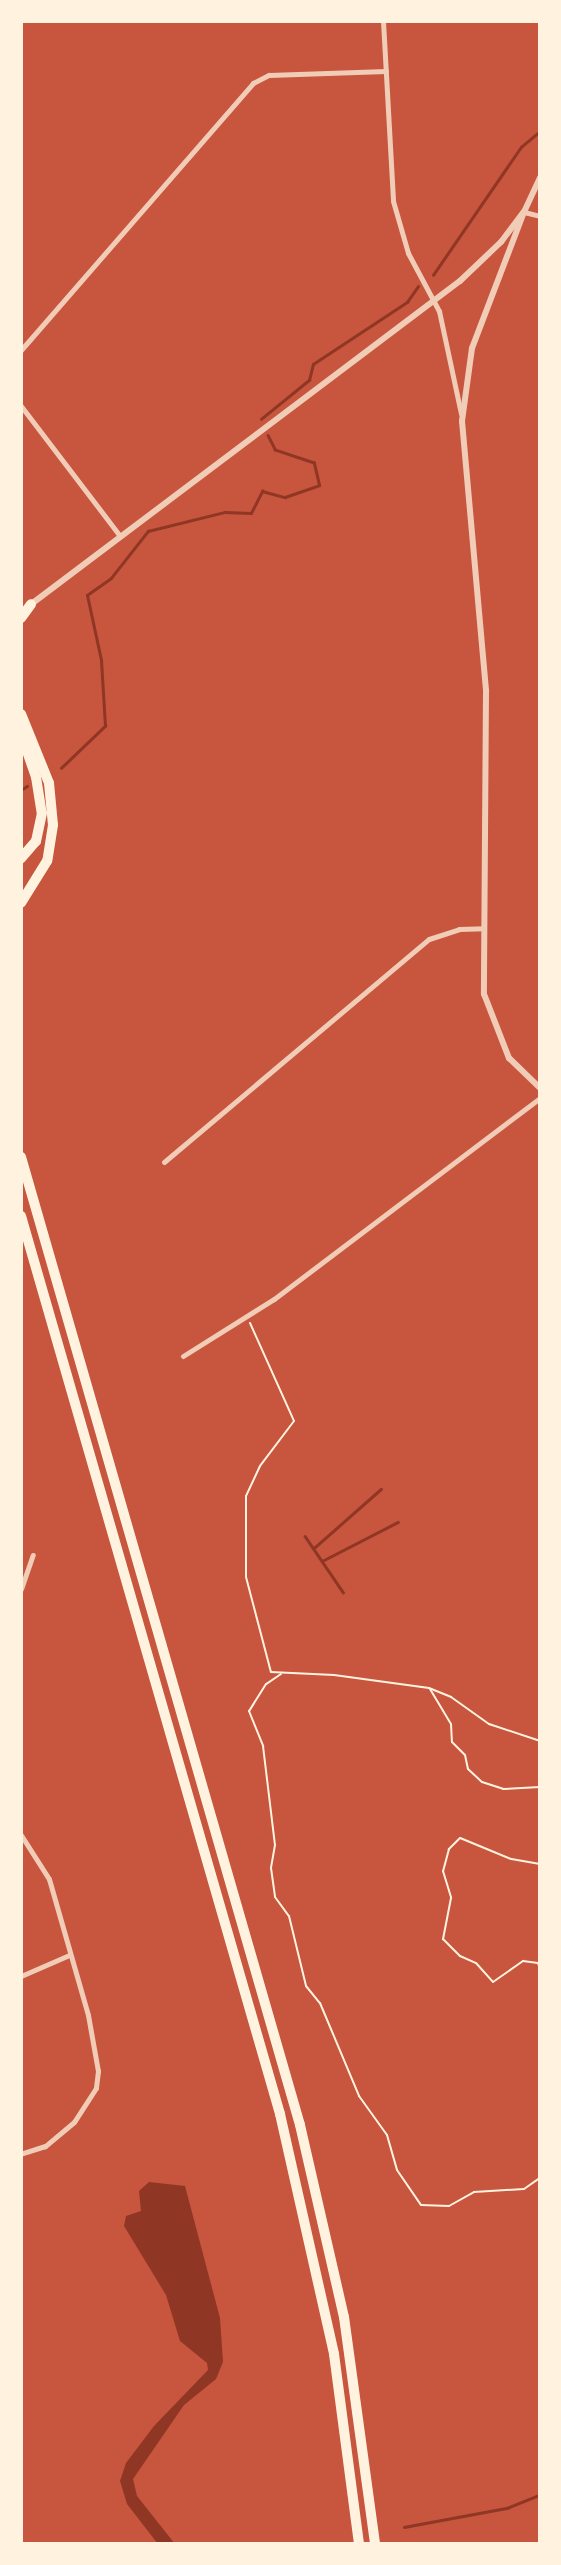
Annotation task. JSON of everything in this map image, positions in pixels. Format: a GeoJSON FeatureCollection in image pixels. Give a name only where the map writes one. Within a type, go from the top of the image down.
{"type":"FeatureCollection","features":[{"type":"Feature","properties":{"kind":"highway"},"geometry":{"type":"LineString","coordinates":[[21,618],[31,604]]}},
{"type":"Feature","properties":{"kind":"highway"},"geometry":{"type":"LineString","coordinates":[[21,714],[48,783],[54,825],[47,861],[21,903]]}},
{"type":"Feature","properties":{"kind":"highway"},"geometry":{"type":"LineString","coordinates":[[21,734],[36,777],[42,813],[36,841],[21,858]]}},
{"type":"Feature","properties":{"kind":"highway"},"geometry":{"type":"LineString","coordinates":[[21,1157],[300,2125],[344,2316],[375,2544]]}},
{"type":"Feature","properties":{"kind":"highway"},"geometry":{"type":"LineString","coordinates":[[21,1216],[280,2114],[334,2354],[359,2544]]}},
{"type":"Feature","properties":{"kind":"street"},"geometry":{"type":"LineString","coordinates":[[383,21],[393,201],[408,253],[435,300],[458,388],[462,421],[486,691],[486,1005],[509,1058],[540,1088]]}},
{"type":"Feature","properties":{"kind":"street"},"geometry":{"type":"LineString","coordinates":[[21,350],[253,83],[269,75],[386,71]]}},
{"type":"Feature","properties":{"kind":"street"},"geometry":{"type":"LineString","coordinates":[[462,421],[472,348],[524,212],[540,178]]}},
{"type":"Feature","properties":{"kind":"street"},"geometry":{"type":"LineString","coordinates":[[21,612],[435,300],[490,255],[524,212]]}},
{"type":"Feature","properties":{"kind":"street"},"geometry":{"type":"LineString","coordinates":[[524,212],[540,216]]}},
{"type":"Feature","properties":{"kind":"street"},"geometry":{"type":"LineString","coordinates":[[21,406],[120,536]]}},
{"type":"Feature","properties":{"kind":"street"},"geometry":{"type":"LineString","coordinates":[[164,1162],[429,939],[459,929],[484,928]]}},
{"type":"Feature","properties":{"kind":"street"},"geometry":{"type":"LineString","coordinates":[[183,1356],[246,1316],[540,1098]]}},
{"type":"Feature","properties":{"kind":"street"},"geometry":{"type":"LineString","coordinates":[[21,1588],[33,1555]]}},
{"type":"Feature","properties":{"kind":"street"},"geometry":{"type":"LineString","coordinates":[[21,1835],[49,1879],[88,2015],[98,2071],[96,2088],[74,2122],[57,2138],[21,2154]]}},
{"type":"Feature","properties":{"kind":"street"},"geometry":{"type":"LineString","coordinates":[[21,1976],[69,1955]]}},
{"type":"Feature","properties":{"kind":"path"},"geometry":{"type":"LineString","coordinates":[[246,1316],[294,1421],[260,1466],[246,1496],[246,1577],[271,1672],[334,1675],[429,1688],[451,1697],[489,1724],[540,1741]]}},
{"type":"Feature","properties":{"kind":"path"},"geometry":{"type":"LineString","coordinates":[[281,1674],[265,1685],[249,1711],[262,1746],[275,1845],[271,1868],[275,1897],[289,1916],[306,1986],[323,2010],[359,2096],[387,2135],[397,2169],[421,2205],[449,2206],[474,2192],[524,2189],[540,2178]]}},
{"type":"Feature","properties":{"kind":"path"},"geometry":{"type":"LineString","coordinates":[[429,1688],[451,1724],[452,1742],[475,1776],[503,1789],[540,1787]]}},
{"type":"Feature","properties":{"kind":"path"},"geometry":{"type":"LineString","coordinates":[[540,1864],[511,1859],[460,1838],[449,1849],[443,1871],[451,1898],[443,1939],[460,1956],[476,1963],[493,1983],[523,1961],[539,1963],[540,1969]]}},
{"type":"Feature","properties":{"kind":"shaded area"},"geometry":{"type":"Polygon","coordinates":[[[149,2182],[185,2186],[220,2318],[223,2362],[216,2379],[184,2405],[133,2479],[137,2496],[175,2544],[158,2544],[127,2504],[120,2481],[126,2463],[154,2426],[208,2370],[207,2363],[180,2341],[166,2295],[124,2226],[126,2216],[141,2211],[139,2191],[149,2182]]]}},
{"type":"Feature","properties":{"kind":"waterway"},"geometry":{"type":"LineString","coordinates":[[433,275],[521,147],[540,131]]}},
{"type":"Feature","properties":{"kind":"waterway"},"geometry":{"type":"LineString","coordinates":[[261,419],[309,380],[313,364],[407,302],[418,286]]}},
{"type":"Feature","properties":{"kind":"waterway"},"geometry":{"type":"LineString","coordinates":[[61,768],[105,726],[101,660],[87,595],[111,578],[148,531],[225,512],[251,513],[262,491],[285,497],[319,485],[314,463],[275,450],[268,436]]}},
{"type":"Feature","properties":{"kind":"waterway"},"geometry":{"type":"LineString","coordinates":[[21,790],[27,786]]}},
{"type":"Feature","properties":{"kind":"waterway"},"geometry":{"type":"LineString","coordinates":[[314,1548],[381,1489]]}},
{"type":"Feature","properties":{"kind":"waterway"},"geometry":{"type":"LineString","coordinates":[[322,1561],[398,1522]]}},
{"type":"Feature","properties":{"kind":"waterway"},"geometry":{"type":"LineString","coordinates":[[305,1536],[343,1592]]}},
{"type":"Feature","properties":{"kind":"waterway"},"geometry":{"type":"LineString","coordinates":[[404,2527],[507,2508],[540,2495]]}}]}
